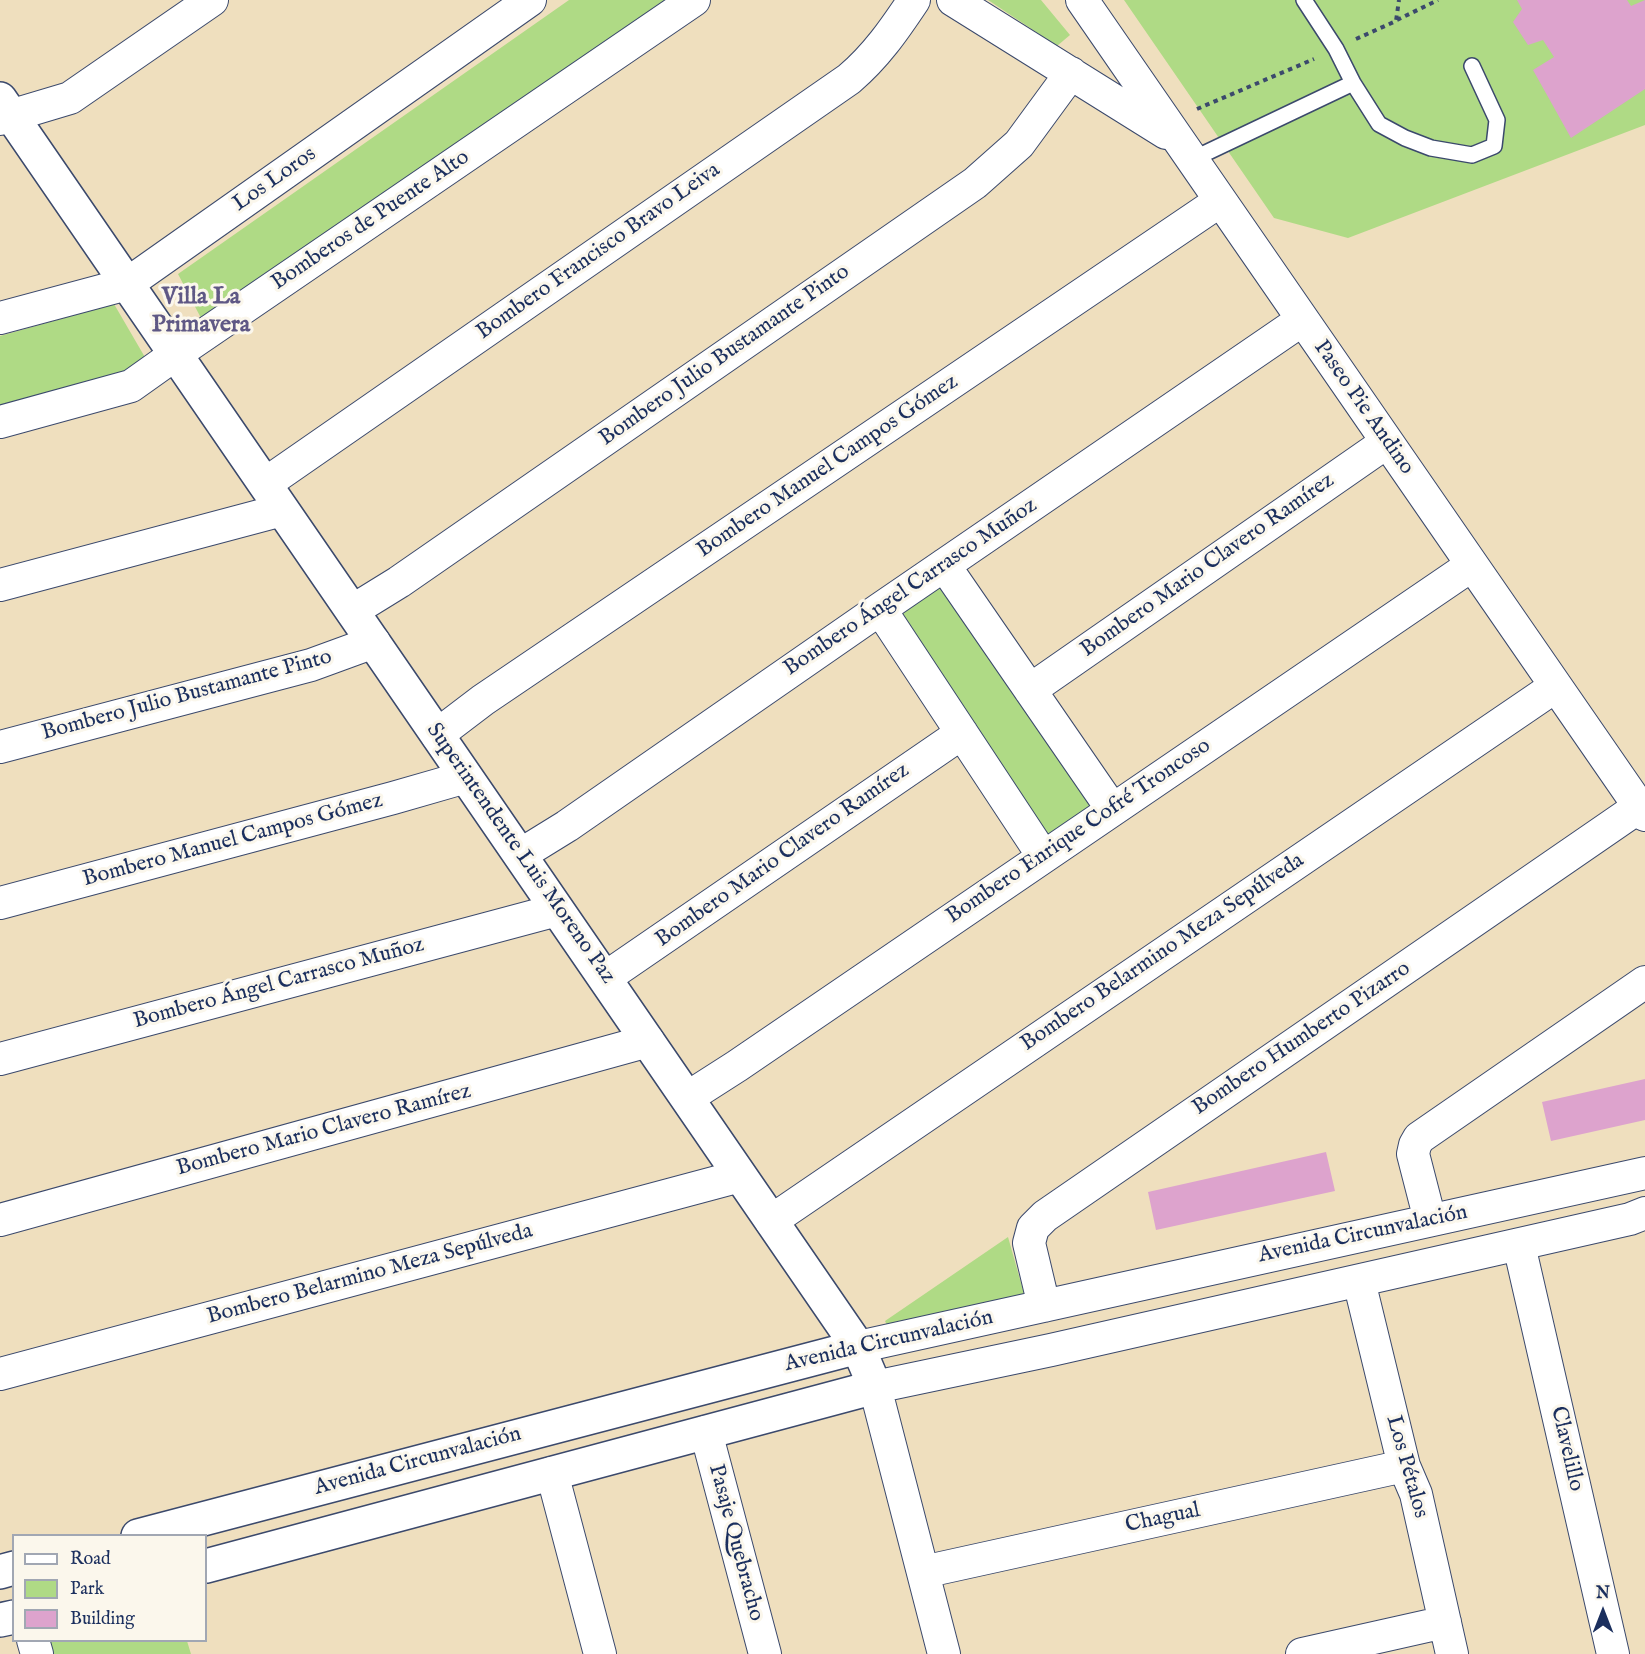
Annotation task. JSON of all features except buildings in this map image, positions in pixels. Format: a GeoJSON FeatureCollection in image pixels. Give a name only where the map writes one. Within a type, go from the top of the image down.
{"type":"FeatureCollection","features":[{"type":"Feature","properties":{"kind":"street"},"geometry":{"type":"LineString","coordinates":[[4,111],[70,98],[212,0]]}},
{"type":"Feature","properties":{"kind":"street","name":"Los Loros"},"geometry":{"type":"LineString","coordinates":[[0,318],[127,284],[530,0]]}},
{"type":"Feature","properties":{"kind":"street","name":"Bomberos de Puente Alto"},"geometry":{"type":"LineString","coordinates":[[0,422],[131,386],[694,0]]}},
{"type":"Feature","properties":{"kind":"street","name":"Bombero Francisco Bravo Leiva"},"geometry":{"type":"LineString","coordinates":[[0,585],[274,497],[849,80],[891,36],[914,0]]}},
{"type":"Feature","properties":{"kind":"street"},"geometry":{"type":"LineString","coordinates":[[953,0],[1178,141]]}},
{"type":"Feature","properties":{"kind":"street","name":"Paseo Pie Andino"},"geometry":{"type":"LineString","coordinates":[[1082,0],[1642,811]]}},
{"type":"Feature","properties":{"kind":"street","name":"Bombero Julio Bustamante Pinto"},"geometry":{"type":"LineString","coordinates":[[352,612],[399,582],[975,183],[1019,144],[1071,73]]}},
{"type":"Feature","properties":{"kind":"street","name":"Superintendente Luis Moreno Paz"},"geometry":{"type":"LineString","coordinates":[[4,111],[176,354],[858,1347],[875,1387],[944,1654]]}},
{"type":"Feature","properties":{"kind":"street","name":"Bombero Manuel Campos Gómez"},"geometry":{"type":"LineString","coordinates":[[437,735],[483,700],[1220,201]]}},
{"type":"Feature","properties":{"kind":"street","name":"Bombero Ángel Carrasco Muñoz"},"geometry":{"type":"LineString","coordinates":[[520,855],[567,826],[1302,320]]}},
{"type":"Feature","properties":{"kind":"street","name":"Bombero Mario Clavero Ramírez"},"geometry":{"type":"LineString","coordinates":[[1030,690],[1387,442]]}},
{"type":"Feature","properties":{"kind":"street"},"geometry":{"type":"LineString","coordinates":[[944,565],[1112,809]]}},
{"type":"Feature","properties":{"kind":"street","name":"Bombero Enrique Cofré Troncoso"},"geometry":{"type":"LineString","coordinates":[[687,1098],[1472,565]]}},
{"type":"Feature","properties":{"kind":"street"},"geometry":{"type":"LineString","coordinates":[[880,609],[1043,856]]}},
{"type":"Feature","properties":{"kind":"street","name":"Bombero Julio Bustamante Pinto"},"geometry":{"type":"LineString","coordinates":[[0,747],[311,665],[374,642]]}},
{"type":"Feature","properties":{"kind":"street","name":"Bombero Belarmino Meza Sepúlveda"},"geometry":{"type":"LineString","coordinates":[[771,1221],[1556,686]]}},
{"type":"Feature","properties":{"kind":"street","name":"Bombero Mario Clavero Ramírez"},"geometry":{"type":"LineString","coordinates":[[604,978],[962,733]]}},
{"type":"Feature","properties":{"kind":"street","name":"Bombero Manuel Campos Gómez"},"geometry":{"type":"LineString","coordinates":[[0,903],[466,777]]}},
{"type":"Feature","properties":{"kind":"street","name":"Bombero Humberto Pizarro"},"geometry":{"type":"LineString","coordinates":[[1044,1306],[1029,1243],[1033,1227],[1045,1215],[1642,811]]}},
{"type":"Feature","properties":{"kind":"street","name":"Bombero Ángel Carrasco Muñoz"},"geometry":{"type":"LineString","coordinates":[[0,1059],[557,910]]}},
{"type":"Feature","properties":{"kind":"street"},"geometry":{"type":"LineString","coordinates":[[1430,1220],[1413,1154],[1419,1138],[1645,982]]}},
{"type":"Feature","properties":{"kind":"street","name":"Bombero Mario Clavero Ramírez"},"geometry":{"type":"LineString","coordinates":[[0,1220],[648,1041]]}},
{"type":"Feature","properties":{"kind":"street","name":"Avenida Circunvalación"},"geometry":{"type":"LineString","coordinates":[[146,1534],[858,1347],[1645,1173]]}},
{"type":"Feature","properties":{"kind":"street","name":"Bombero Belarmino Meza Sepúlveda"},"geometry":{"type":"LineString","coordinates":[[0,1374],[740,1176]]}},
{"type":"Feature","properties":{"kind":"street","name":"Avenida Circunvalación"},"geometry":{"type":"LineString","coordinates":[[207,1566],[875,1387],[1519,1245],[1630,1219],[1645,1213]]}},
{"type":"Feature","properties":{"kind":"street","name":"Clavelillo"},"geometry":{"type":"LineString","coordinates":[[1519,1245],[1613,1654]]}},
{"type":"Feature","properties":{"kind":"street","name":"Los Pétalos"},"geometry":{"type":"LineString","coordinates":[[1359,1281],[1404,1466],[1416,1494],[1452,1654]]}},
{"type":"Feature","properties":{"kind":"street","name":"Pasaje Quebracho"},"geometry":{"type":"LineString","coordinates":[[706,1432],[765,1654]]}},
{"type":"Feature","properties":{"kind":"street","name":"Chagual"},"geometry":{"type":"LineString","coordinates":[[923,1572],[1404,1466]]}},
{"type":"Feature","properties":{"kind":"street"},"geometry":{"type":"LineString","coordinates":[[552,1473],[599,1654]]}},
{"type":"Feature","properties":{"kind":"street"},"geometry":{"type":"LineString","coordinates":[[1302,1654],[1445,1622]]}},
{"type":"Feature","properties":{"kind":"lane"},"geometry":{"type":"LineString","coordinates":[[1304,0],[1336,49],[1353,83],[1379,124],[1405,138],[1431,148],[1472,155],[1494,147],[1497,120],[1472,66]]}},
{"type":"Feature","properties":{"kind":"lane"},"geometry":{"type":"LineString","coordinates":[[1178,141],[1353,83]]}},
{"type":"Feature","properties":{"kind":"path"},"geometry":{"type":"LineString","coordinates":[[1396,21],[1399,0]]}},
{"type":"Feature","properties":{"kind":"path"},"geometry":{"type":"LineString","coordinates":[[1178,141],[1336,49],[1438,0]]}},
{"type":"Feature","properties":{"kind":"green space"},"geometry":{"type":"Polygon","coordinates":[[[569,0],[679,0],[202,320],[178,274],[569,0]]]}},
{"type":"Feature","properties":{"kind":"green space"},"geometry":{"type":"Polygon","coordinates":[[[988,0],[1041,0],[1070,35],[1057,46],[988,0]]]}},
{"type":"Feature","properties":{"kind":"green space"},"geometry":{"type":"Polygon","coordinates":[[[1124,0],[1645,0],[1645,125],[1348,238],[1274,218],[1124,0]]]}},
{"type":"Feature","properties":{"kind":"green space"},"geometry":{"type":"Polygon","coordinates":[[[114,304],[146,359],[117,380],[0,411],[0,336],[114,304]]]}},
{"type":"Feature","properties":{"kind":"green space"},"geometry":{"type":"Polygon","coordinates":[[[941,579],[1098,808],[1047,842],[892,612],[941,579]]]}},
{"type":"Feature","properties":{"kind":"green space"},"geometry":{"type":"Polygon","coordinates":[[[1008,1237],[1025,1297],[891,1333],[885,1321],[1008,1237]]]}},
{"type":"Feature","properties":{"kind":"green space"},"geometry":{"type":"Polygon","coordinates":[[[47,1642],[187,1642],[191,1654],[51,1654],[47,1642]]]}},
{"type":"Feature","properties":{"kind":"district","name":"Villa La Primavera"},"geometry":{"type":"Point","coordinates":[201,312]}}]}
